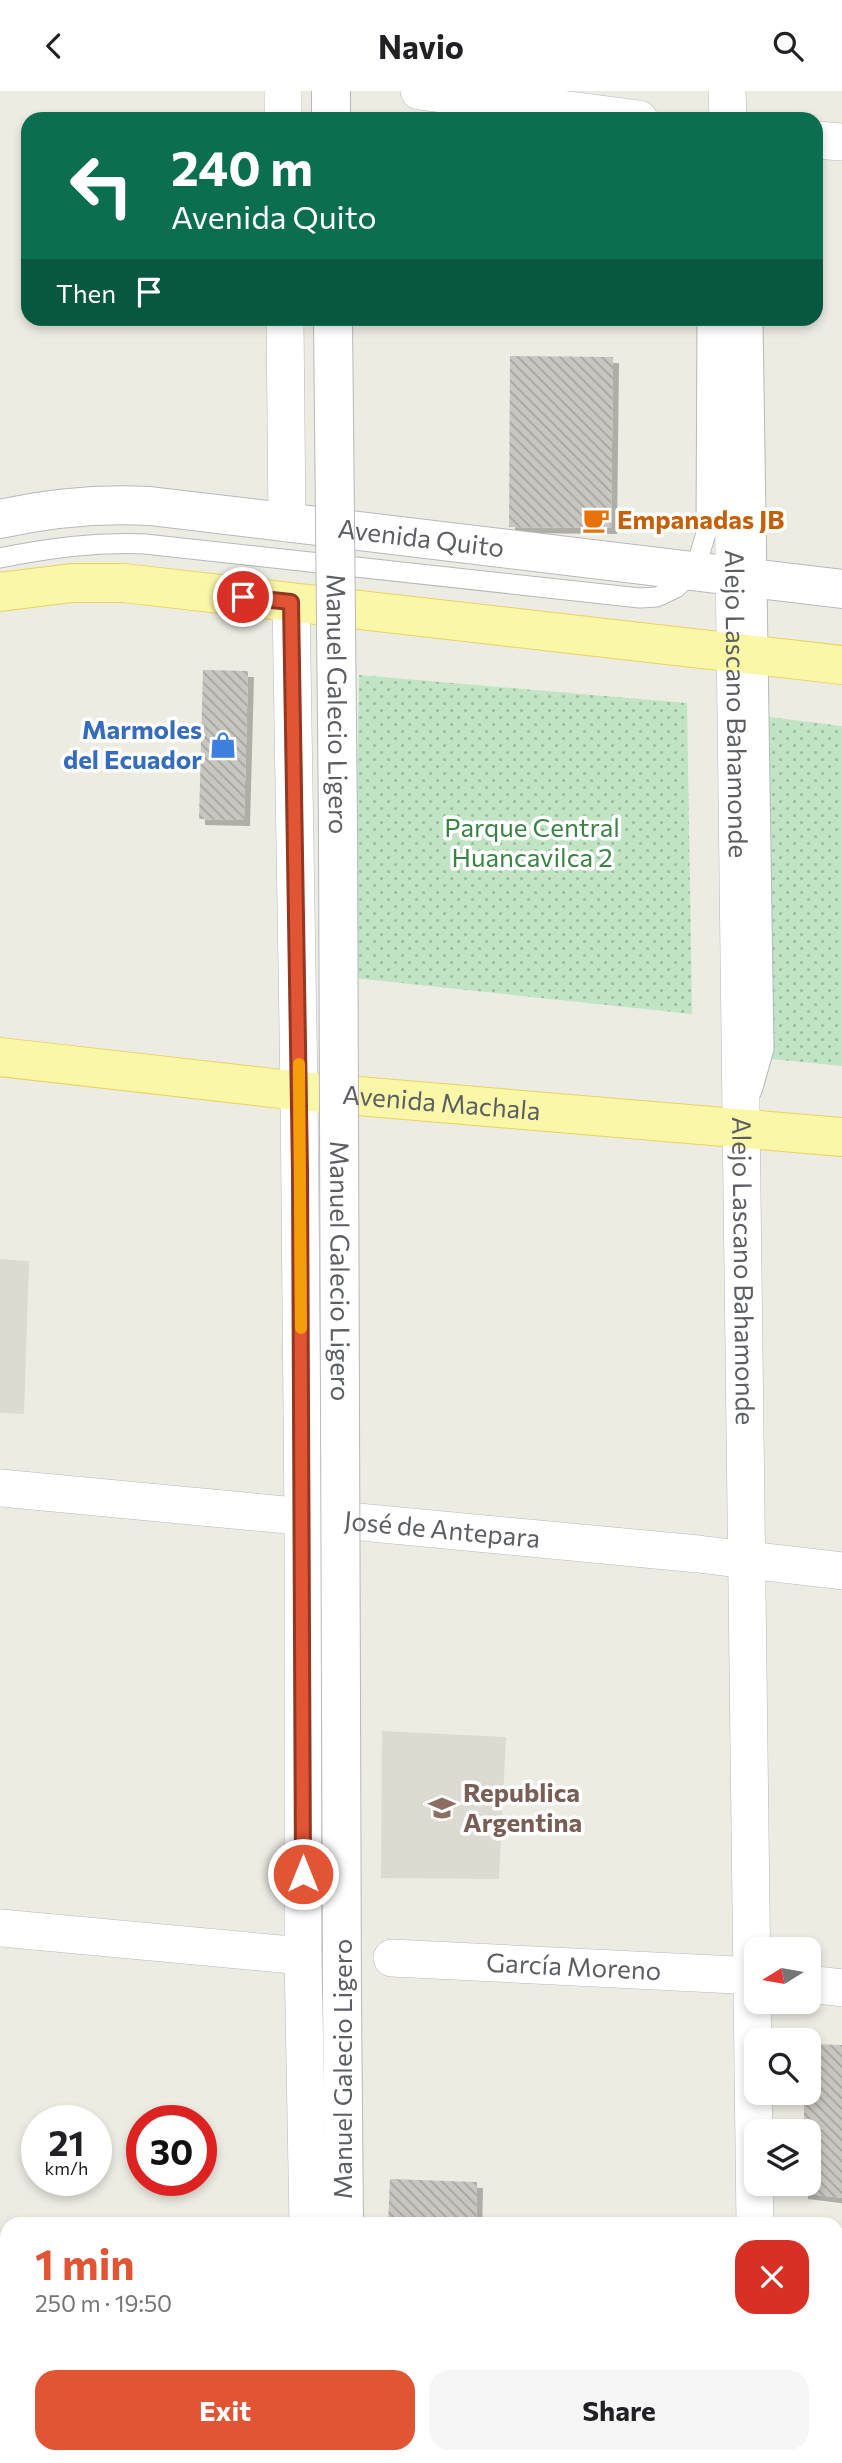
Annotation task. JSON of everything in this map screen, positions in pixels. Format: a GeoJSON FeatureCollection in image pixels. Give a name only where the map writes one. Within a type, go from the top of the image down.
{"type":"FeatureCollection","features":[{"type":"Feature","properties":{"kind":"main road"},"geometry":{"type":"LineString","coordinates":[[331,91],[331,112]]}},
{"type":"Feature","properties":{"kind":"main road","name":"Manuel Galecio Ligero"},"geometry":{"type":"LineString","coordinates":[[333,326],[344,2217]]}},
{"type":"Feature","properties":{"kind":"main road","name":"Avenida Quito"},"geometry":{"type":"LineString","coordinates":[[0,519],[64,507],[111,504],[842,589]]}},
{"type":"Feature","properties":{"kind":"main road"},"geometry":{"type":"LineString","coordinates":[[0,592],[72,583],[124,583],[842,665]]}},
{"type":"Feature","properties":{"kind":"main road","name":"Avenida Machala"},"geometry":{"type":"LineString","coordinates":[[0,1057],[299,1091],[842,1137]]}},
{"type":"Feature","properties":{"kind":"street"},"geometry":{"type":"LineString","coordinates":[[283,91],[283,112]]}},
{"type":"Feature","properties":{"kind":"street"},"geometry":{"type":"LineString","coordinates":[[419,91],[584,112]]}},
{"type":"Feature","properties":{"kind":"street"},"geometry":{"type":"LineString","coordinates":[[727,91],[728,112]]}},
{"type":"Feature","properties":{"kind":"street"},"geometry":{"type":"LineString","coordinates":[[823,140],[842,142]]}},
{"type":"Feature","properties":{"kind":"street"},"geometry":{"type":"LineString","coordinates":[[285,326],[287,523]]}},
{"type":"Feature","properties":{"kind":"street","name":"Alejo Lascano Bahamonde"},"geometry":{"type":"LineString","coordinates":[[731,326],[746,576],[742,1130],[753,1937]]}},
{"type":"Feature","properties":{"kind":"street","name":"Manuel Galecio Ligero"},"geometry":{"type":"LineString","coordinates":[[291,602],[299,1091],[307,2217]]}},
{"type":"Feature","properties":{"kind":"street","name":"José de Antepara"},"geometry":{"type":"LineString","coordinates":[[0,1488],[747,1559],[842,1571]]}},
{"type":"Feature","properties":{"kind":"street"},"geometry":{"type":"LineString","coordinates":[[0,1928],[303,1956]]}},
{"type":"Feature","properties":{"kind":"street","name":"García Moreno"},"geometry":{"type":"LineString","coordinates":[[392,1958],[744,1976]]}},
{"type":"Feature","properties":{"kind":"street"},"geometry":{"type":"LineString","coordinates":[[821,1986],[842,1988]]}},
{"type":"Feature","properties":{"kind":"street","name":"Alejo Lascano Bahamonde"},"geometry":{"type":"LineString","coordinates":[[754,2014],[755,2217]]}},
{"type":"Feature","properties":{"kind":"lane"},"geometry":{"type":"LineString","coordinates":[[0,558],[100,543],[145,544],[640,598],[657,597],[676,588],[695,570],[706,533],[708,326]]}},
{"type":"Feature","properties":{"kind":"lane"},"geometry":{"type":"LineString","coordinates":[[746,576],[753,326]]}},
{"type":"Feature","properties":{"kind":"shaded area"},"geometry":{"type":"Polygon","coordinates":[[[0,1259],[29,1261],[24,1414],[0,1413],[0,1259]]]}},
{"type":"Feature","properties":{"kind":"shaded area","name":"Republica Argentina"},"geometry":{"type":"Polygon","coordinates":[[[382,1731],[506,1737],[499,1879],[381,1878],[382,1731]]]}},
{"type":"Feature","properties":{"kind":"green space","name":"Parque Central Huancavilca 2"},"geometry":{"type":"Polygon","coordinates":[[[359,675],[687,703],[692,1014],[354,978],[359,675]]]}},
{"type":"Feature","properties":{"kind":"green space"},"geometry":{"type":"Polygon","coordinates":[[[769,717],[842,726],[842,1066],[772,1059],[769,717]]]}},
{"type":"Feature","properties":{"kind":"building"},"geometry":{"type":"Polygon","coordinates":[[[510,356],[613,357],[611,528],[509,527],[510,356]]]}},
{"type":"Feature","properties":{"kind":"building","name":"Marmoles del Ecuador"},"geometry":{"type":"Polygon","coordinates":[[[203,670],[248,671],[244,820],[199,819],[203,670]]]}},
{"type":"Feature","properties":{"kind":"building"},"geometry":{"type":"Polygon","coordinates":[[[821,2044],[842,2045],[842,2198],[821,2195],[821,2119],[804,2119],[804,2105],[821,2105],[821,2044]]]}},
{"type":"Feature","properties":{"kind":"building"},"geometry":{"type":"Polygon","coordinates":[[[390,2179],[477,2182],[476,2217],[388,2217],[390,2179]]]}},
{"type":"Feature","properties":{"kind":"slow traffic"},"geometry":{"type":"LineString","coordinates":[[299,1064],[301,1328]]}},
{"type":"Feature","properties":{"kind":"place","name":"Empanadas JB"},"geometry":{"type":"Point","coordinates":[596,520]}},
{"type":"Feature","properties":{"kind":"place","name":"Marmoles del Ecuador"},"geometry":{"type":"Point","coordinates":[223,745]}},
{"type":"Feature","properties":{"kind":"place","name":"Republica Argentina"},"geometry":{"type":"Point","coordinates":[442,1808]}},
{"type":"Feature","properties":{"kind":"route"},"geometry":{"type":"LineString","coordinates":[[243,597],[291,602],[300,1171],[303,1874]]}}]}
